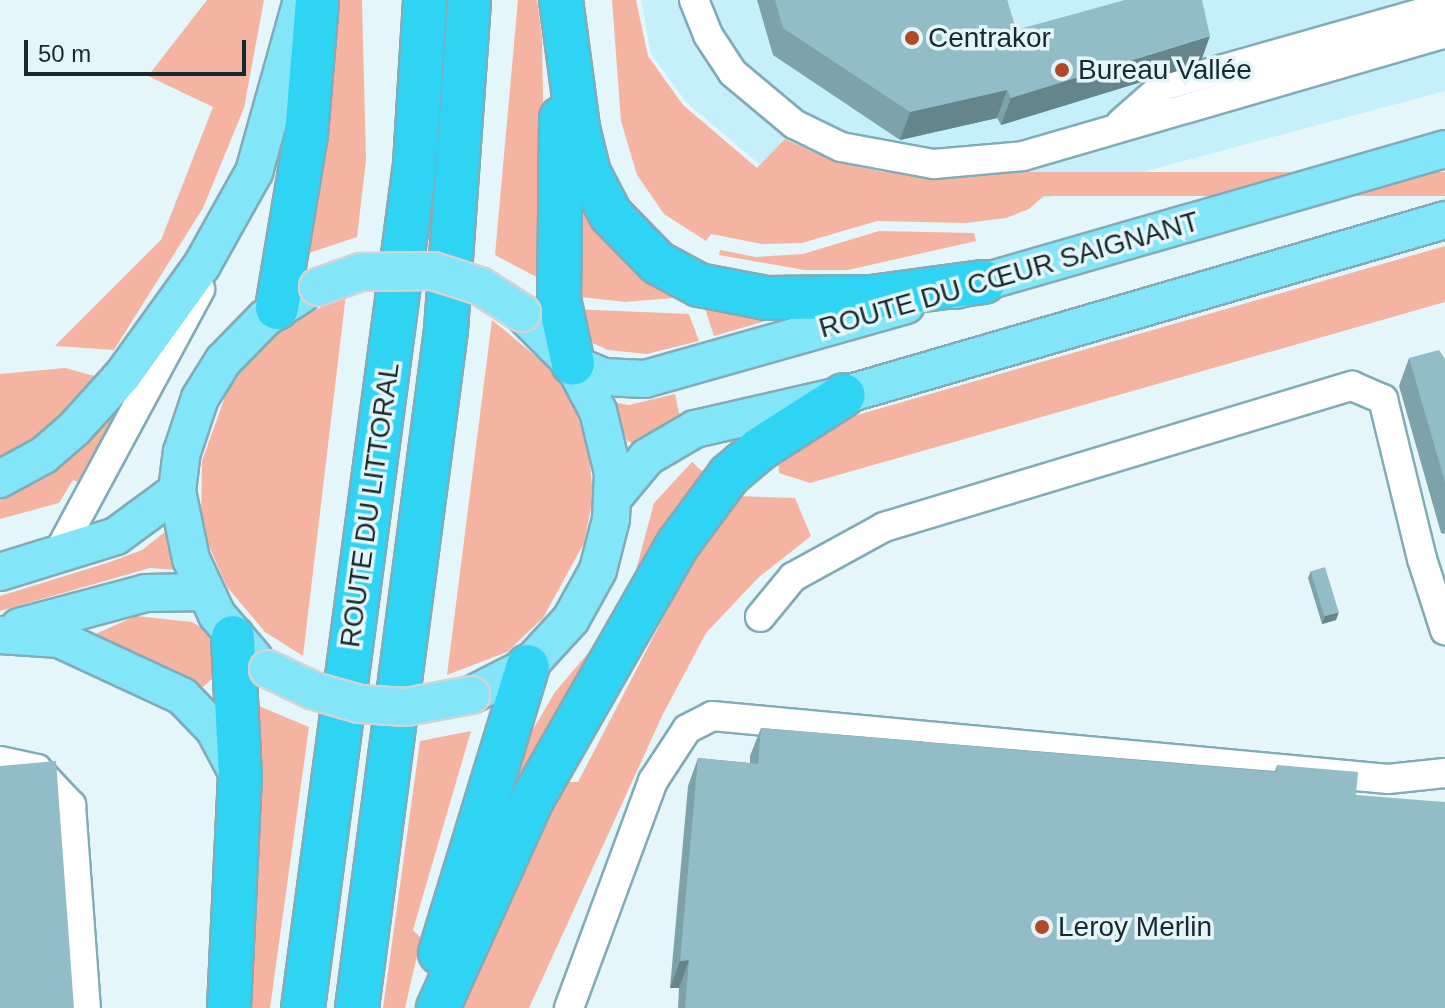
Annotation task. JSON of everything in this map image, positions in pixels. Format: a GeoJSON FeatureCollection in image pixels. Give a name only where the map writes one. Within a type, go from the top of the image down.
{"type":"FeatureCollection","features":[{"type":"Feature","properties":{"kind":"highway"},"geometry":{"type":"LineString","coordinates":[[277,308],[306,135],[317,0]]}},
{"type":"Feature","properties":{"kind":"highway","name":"ROUTE DU LITTORAL"},"geometry":{"type":"LineString","coordinates":[[303,1008],[415,164],[425,0]]}},
{"type":"Feature","properties":{"kind":"highway","name":"ROUTE DU LITTORAL"},"geometry":{"type":"LineString","coordinates":[[357,1008],[446,330],[469,0]]}},
{"type":"Feature","properties":{"kind":"highway"},"geometry":{"type":"LineString","coordinates":[[562,13],[578,128],[598,195],[633,241],[679,276],[699,285],[766,298],[871,297],[984,282]]}},
{"type":"Feature","properties":{"kind":"highway"},"geometry":{"type":"LineString","coordinates":[[562,13],[559,299],[573,364]]}},
{"type":"Feature","properties":{"kind":"highway"},"geometry":{"type":"LineString","coordinates":[[438,1008],[533,798],[692,522],[729,475],[761,448],[844,395]]}},
{"type":"Feature","properties":{"kind":"highway"},"geometry":{"type":"LineString","coordinates":[[229,1008],[240,777],[233,637]]}},
{"type":"Feature","properties":{"kind":"highway"},"geometry":{"type":"LineString","coordinates":[[426,1008],[460,877],[528,666]]}},
{"type":"Feature","properties":{"kind":"main road"},"geometry":{"type":"LineString","coordinates":[[0,479],[44,455],[123,375],[241,202],[266,136],[302,0]]}},
{"type":"Feature","properties":{"kind":"main road","name":"ROUTE DU CŒUR SAIGNANT"},"geometry":{"type":"LineString","coordinates":[[573,364],[603,377],[645,379],[1445,149]]}},
{"type":"Feature","properties":{"kind":"main road"},"geometry":{"type":"LineString","coordinates":[[613,498],[647,457],[678,437],[736,418],[844,395],[1445,220]]}},
{"type":"Feature","properties":{"kind":"main road"},"geometry":{"type":"LineString","coordinates":[[433,271],[480,286],[522,313],[573,364],[604,430],[613,498],[606,547],[586,597],[528,666],[471,695],[406,707],[360,704],[314,691],[268,669],[233,637],[205,592],[185,542],[177,491],[188,429],[212,377],[277,308],[318,287],[361,272],[433,271]]}},
{"type":"Feature","properties":{"kind":"main road"},"geometry":{"type":"LineString","coordinates":[[0,572],[116,536],[177,491]]}},
{"type":"Feature","properties":{"kind":"main road"},"geometry":{"type":"LineString","coordinates":[[0,634],[146,593],[205,592]]}},
{"type":"Feature","properties":{"kind":"main road"},"geometry":{"type":"LineString","coordinates":[[0,634],[59,639],[182,696],[214,729],[240,777]]}},
{"type":"Feature","properties":{"kind":"lane"},"geometry":{"type":"LineString","coordinates":[[694,0],[708,35],[733,73],[794,124],[841,147],[904,162],[989,163],[1445,33]]}},
{"type":"Feature","properties":{"kind":"lane"},"geometry":{"type":"LineString","coordinates":[[1117,126],[1163,86],[1445,6]]}},
{"type":"Feature","properties":{"kind":"lane"},"geometry":{"type":"LineString","coordinates":[[57,555],[215,261],[241,202]]}},
{"type":"Feature","properties":{"kind":"lane"},"geometry":{"type":"LineString","coordinates":[[760,617],[793,577],[884,527],[1352,386],[1383,399],[1422,559],[1445,630]]}},
{"type":"Feature","properties":{"kind":"lane"},"geometry":{"type":"LineString","coordinates":[[569,1008],[653,781],[687,729],[712,716],[1388,779],[1445,773]]}},
{"type":"Feature","properties":{"kind":"lane"},"geometry":{"type":"LineString","coordinates":[[0,761],[37,769],[71,805],[86,1008]]}},
{"type":"Feature","properties":{"kind":"shaded area"},"geometry":{"type":"Polygon","coordinates":[[[207,0],[264,0],[244,108],[203,208],[114,350],[55,346],[161,240],[213,107],[148,76],[207,0]]]}},
{"type":"Feature","properties":{"kind":"shaded area"},"geometry":{"type":"Polygon","coordinates":[[[338,0],[362,0],[366,160],[357,237],[306,254],[334,75],[338,0]]]}},
{"type":"Feature","properties":{"kind":"shaded area"},"geometry":{"type":"Polygon","coordinates":[[[518,0],[537,0],[542,38],[546,282],[495,255],[518,0]]]}},
{"type":"Feature","properties":{"kind":"shaded area"},"geometry":{"type":"Polygon","coordinates":[[[612,0],[636,0],[648,56],[683,105],[757,168],[785,139],[835,162],[903,176],[966,182],[1023,174],[1031,190],[1059,182],[1029,209],[1006,218],[966,223],[877,221],[802,243],[762,244],[711,234],[706,241],[664,214],[637,175],[621,121],[612,0]]]}},
{"type":"Feature","properties":{"kind":"shaded area"},"geometry":{"type":"Polygon","coordinates":[[[641,0],[1445,0],[1445,91],[1023,204],[771,174],[687,103],[651,54],[641,0]]]}},
{"type":"Feature","properties":{"kind":"shaded area"},"geometry":{"type":"Polygon","coordinates":[[[696,172],[1445,172],[1445,196],[696,196],[696,172]]]}},
{"type":"Feature","properties":{"kind":"shaded area"},"geometry":{"type":"Polygon","coordinates":[[[580,189],[595,225],[616,251],[643,274],[686,297],[625,302],[572,296],[580,189]]]}},
{"type":"Feature","properties":{"kind":"shaded area"},"geometry":{"type":"Polygon","coordinates":[[[879,231],[974,233],[976,241],[848,270],[804,270],[719,255],[720,250],[756,257],[803,254],[879,231]]]}},
{"type":"Feature","properties":{"kind":"shaded area"},"geometry":{"type":"Polygon","coordinates":[[[1445,246],[1445,302],[810,483],[779,473],[778,455],[826,424],[1445,246]]]}},
{"type":"Feature","properties":{"kind":"shaded area"},"geometry":{"type":"Polygon","coordinates":[[[346,294],[303,656],[265,632],[227,587],[201,528],[202,461],[226,394],[252,356],[291,323],[346,294]]]}},
{"type":"Feature","properties":{"kind":"shaded area"},"geometry":{"type":"Polygon","coordinates":[[[702,300],[786,315],[714,336],[702,300]]]}},
{"type":"Feature","properties":{"kind":"shaded area"},"geometry":{"type":"Polygon","coordinates":[[[571,309],[689,314],[699,341],[647,354],[608,350],[586,340],[571,309]]]}},
{"type":"Feature","properties":{"kind":"shaded area"},"geometry":{"type":"Polygon","coordinates":[[[492,320],[555,372],[576,410],[589,453],[593,497],[584,543],[543,618],[507,652],[447,675],[492,320]]]}},
{"type":"Feature","properties":{"kind":"shaded area"},"geometry":{"type":"Polygon","coordinates":[[[65,368],[98,377],[56,427],[0,465],[0,374],[65,368]]]}},
{"type":"Feature","properties":{"kind":"shaded area"},"geometry":{"type":"Polygon","coordinates":[[[124,387],[137,393],[87,485],[73,480],[59,503],[0,519],[0,498],[44,473],[124,387]]]}},
{"type":"Feature","properties":{"kind":"shaded area"},"geometry":{"type":"Polygon","coordinates":[[[675,394],[680,418],[634,444],[627,441],[613,402],[629,405],[675,394]]]}},
{"type":"Feature","properties":{"kind":"shaded area"},"geometry":{"type":"Polygon","coordinates":[[[692,462],[714,482],[492,829],[524,729],[532,731],[555,692],[595,645],[635,574],[654,503],[692,462]]]}},
{"type":"Feature","properties":{"kind":"shaded area"},"geometry":{"type":"Polygon","coordinates":[[[736,496],[795,498],[811,536],[759,577],[706,633],[662,716],[529,1008],[463,1008],[566,782],[578,782],[700,547],[736,496]]]}},
{"type":"Feature","properties":{"kind":"shaded area"},"geometry":{"type":"Polygon","coordinates":[[[166,531],[175,570],[150,568],[0,611],[0,596],[142,550],[166,531]]]}},
{"type":"Feature","properties":{"kind":"shaded area"},"geometry":{"type":"Polygon","coordinates":[[[136,616],[192,622],[212,635],[228,665],[196,693],[84,639],[136,616]]]}},
{"type":"Feature","properties":{"kind":"shaded area"},"geometry":{"type":"Polygon","coordinates":[[[254,704],[309,727],[270,1008],[241,1008],[254,704]]]}},
{"type":"Feature","properties":{"kind":"shaded area"},"geometry":{"type":"Polygon","coordinates":[[[471,731],[413,930],[421,938],[405,1008],[383,1008],[420,741],[471,731]]]}},
{"type":"Feature","properties":{"kind":"building"},"geometry":{"type":"Polygon","coordinates":[[[775,0],[1007,0],[1016,30],[1125,0],[1202,0],[1210,36],[1011,98],[1007,90],[910,112],[783,28],[775,0]]]}},
{"type":"Feature","properties":{"kind":"building"},"geometry":{"type":"Polygon","coordinates":[[[1439,350],[1445,359],[1445,482],[1409,358],[1439,350]]]}},
{"type":"Feature","properties":{"kind":"building"},"geometry":{"type":"Polygon","coordinates":[[[1325,567],[1339,612],[1324,616],[1311,571],[1325,567]]]}},
{"type":"Feature","properties":{"kind":"building"},"geometry":{"type":"Polygon","coordinates":[[[761,728],[1277,772],[1277,765],[1358,772],[1356,795],[1445,802],[1445,1008],[685,1008],[689,960],[680,961],[698,758],[758,764],[761,728]]]}},
{"type":"Feature","properties":{"kind":"building"},"geometry":{"type":"Polygon","coordinates":[[[56,761],[74,1008],[0,1008],[0,766],[56,761]]]}},
{"type":"Feature","properties":{"kind":"place","name":"Centrakor"},"geometry":{"type":"Point","coordinates":[912,38]}},
{"type":"Feature","properties":{"kind":"place","name":"Bureau Vallée"},"geometry":{"type":"Point","coordinates":[1062,70]}},
{"type":"Feature","properties":{"kind":"place","name":"Leroy Merlin"},"geometry":{"type":"Point","coordinates":[1042,927]}}]}
